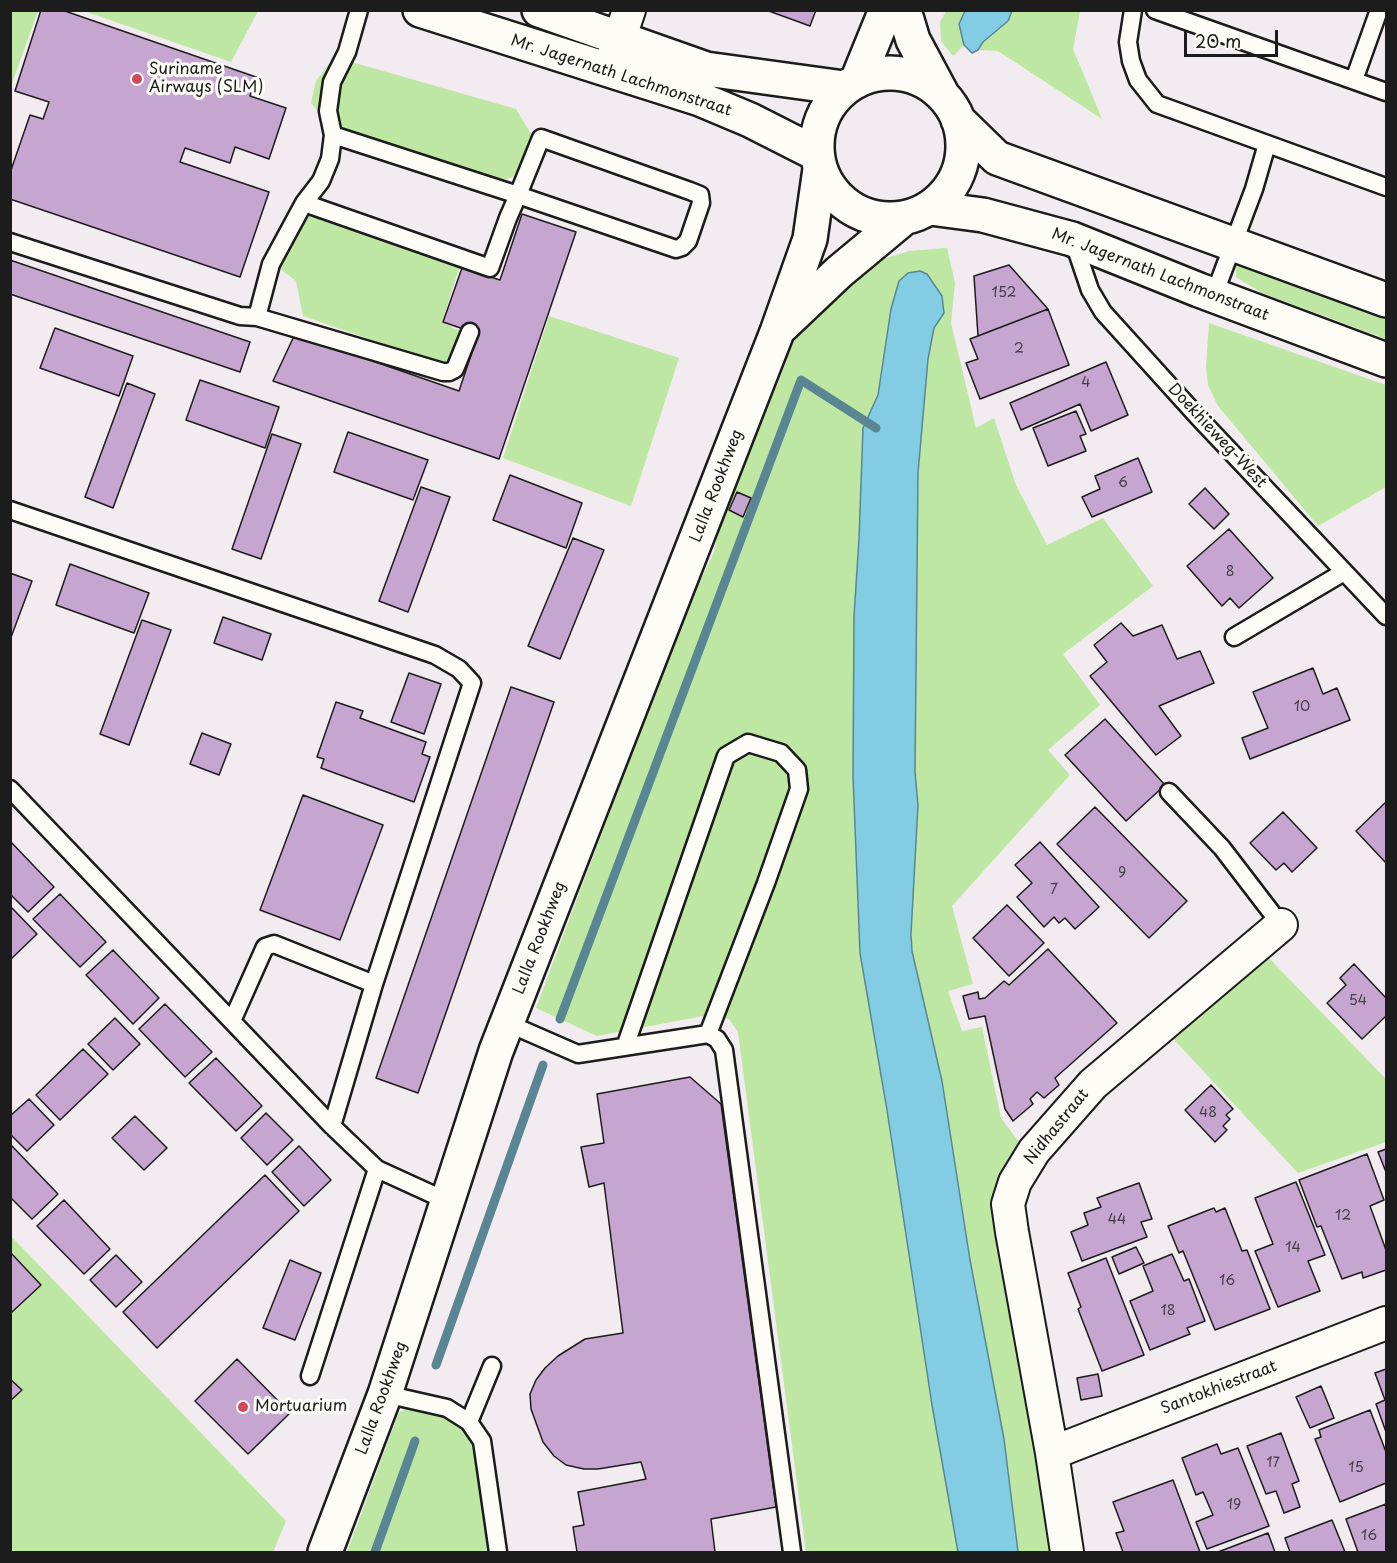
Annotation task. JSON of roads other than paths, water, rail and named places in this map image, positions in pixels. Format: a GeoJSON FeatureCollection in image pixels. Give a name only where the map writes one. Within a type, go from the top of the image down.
{"type":"FeatureCollection","features":[{"type":"Feature","properties":{"kind":"main road","name":"Mr. Jagernath Lachmonstraat"},"geometry":{"type":"LineString","coordinates":[[420,10],[608,72],[700,99],[750,120],[818,161]]}},
{"type":"Feature","properties":{"kind":"main road","name":"Mr. Jagernath Lachmonstraat"},"geometry":{"type":"LineString","coordinates":[[539,10],[623,24],[706,69],[850,85]]}},
{"type":"Feature","properties":{"kind":"main road"},"geometry":{"type":"LineString","coordinates":[[886,10],[850,85],[828,107],[818,129],[818,161],[826,183],[838,198],[853,210],[871,217],[890,219],[917,213],[941,199],[952,186],[963,153],[962,136],[952,109],[913,40],[904,10]]}},
{"type":"Feature","properties":{"kind":"main road"},"geometry":{"type":"LineString","coordinates":[[850,85],[870,76],[888,73],[905,75],[922,81],[952,109],[997,158],[1233,242],[1386,300]]}},
{"type":"Feature","properties":{"kind":"main road","name":"Lalla Rookhweg"},"geometry":{"type":"LineString","coordinates":[[324,1552],[385,1394],[507,1023],[777,332],[810,239],[818,161]]}},
{"type":"Feature","properties":{"kind":"main road","name":"Mr. Jagernath Lachmonstraat"},"geometry":{"type":"LineString","coordinates":[[917,213],[982,215],[1072,239],[1386,360]]}},
{"type":"Feature","properties":{"kind":"main road","name":"Lalla Rookhweg"},"geometry":{"type":"LineString","coordinates":[[777,332],[839,272],[917,213]]}},
{"type":"Feature","properties":{"kind":"street"},"geometry":{"type":"LineString","coordinates":[[608,72],[623,24]]}},
{"type":"Feature","properties":{"kind":"street","name":"Nidhastraat"},"geometry":{"type":"LineString","coordinates":[[1067,1552],[1008,1204],[1015,1182],[1034,1151],[1093,1084],[1281,925]]}},
{"type":"Feature","properties":{"kind":"street","name":"Santokhiestraat"},"geometry":{"type":"LineString","coordinates":[[1052,1453],[1386,1323]]}},
{"type":"Feature","properties":{"kind":"lane"},"geometry":{"type":"LineString","coordinates":[[257,316],[271,264],[304,203],[321,181],[330,159],[333,135],[328,111],[332,82],[347,52],[359,10]]}},
{"type":"Feature","properties":{"kind":"lane"},"geometry":{"type":"LineString","coordinates":[[1133,10],[1128,42],[1131,61],[1138,80],[1157,104],[1386,187]]}},
{"type":"Feature","properties":{"kind":"lane"},"geometry":{"type":"LineString","coordinates":[[1155,10],[1386,92]]}},
{"type":"Feature","properties":{"kind":"lane"},"geometry":{"type":"LineString","coordinates":[[1354,80],[1379,10]]}},
{"type":"Feature","properties":{"kind":"lane"},"geometry":{"type":"LineString","coordinates":[[304,203],[488,272],[518,195],[540,138],[690,190],[700,195],[701,203],[688,241],[676,249],[518,195],[333,135]]}},
{"type":"Feature","properties":{"kind":"lane"},"geometry":{"type":"LineString","coordinates":[[1214,295],[1254,189],[1267,144]]}},
{"type":"Feature","properties":{"kind":"lane","name":"Doekhieweg-West"},"geometry":{"type":"LineString","coordinates":[[1072,239],[1090,290],[1103,312],[1198,417],[1386,616]]}},
{"type":"Feature","properties":{"kind":"lane"},"geometry":{"type":"LineString","coordinates":[[10,242],[240,316],[257,316],[443,372],[455,369],[470,332]]}},
{"type":"Feature","properties":{"kind":"lane"},"geometry":{"type":"LineString","coordinates":[[10,510],[435,655],[459,669],[472,683],[374,984],[332,1126]]}},
{"type":"Feature","properties":{"kind":"lane"},"geometry":{"type":"LineString","coordinates":[[1234,637],[1344,572]]}},
{"type":"Feature","properties":{"kind":"lane"},"geometry":{"type":"LineString","coordinates":[[625,1047],[726,756],[748,743],[781,753],[797,770],[799,789],[708,1034]]}},
{"type":"Feature","properties":{"kind":"lane"},"geometry":{"type":"LineString","coordinates":[[10,789],[332,1126],[377,1170],[447,1201]]}},
{"type":"Feature","properties":{"kind":"lane"},"geometry":{"type":"LineString","coordinates":[[1169,792],[1222,848],[1281,925]]}},
{"type":"Feature","properties":{"kind":"lane"},"geometry":{"type":"LineString","coordinates":[[232,1021],[265,947],[274,944],[374,984]]}},
{"type":"Feature","properties":{"kind":"lane"},"geometry":{"type":"LineString","coordinates":[[507,1023],[578,1054],[708,1034],[717,1039],[724,1050],[792,1552]]}},
{"type":"Feature","properties":{"kind":"lane"},"geometry":{"type":"LineString","coordinates":[[310,1377],[377,1170]]}},
{"type":"Feature","properties":{"kind":"lane"},"geometry":{"type":"LineString","coordinates":[[468,1422],[492,1365]]}},
{"type":"Feature","properties":{"kind":"lane"},"geometry":{"type":"LineString","coordinates":[[385,1394],[447,1408],[468,1422],[482,1441],[498,1552]]}},
{"type":"Feature","properties":{"kind":"water"},"geometry":{"type":"Polygon","coordinates":[[[965,10],[1012,11],[1008,21],[972,53],[964,45],[959,24],[965,10]]]}},
{"type":"Feature","properties":{"kind":"water"},"geometry":{"type":"Polygon","coordinates":[[[920,271],[927,274],[942,296],[944,313],[934,328],[928,359],[918,473],[915,772],[918,805],[912,951],[942,1081],[970,1260],[1004,1439],[1018,1552],[958,1552],[932,1405],[887,1110],[860,953],[853,776],[854,616],[863,428],[878,395],[891,309],[899,281],[908,273],[920,271]]]}},
{"type":"Feature","properties":{"kind":"waterway"},"geometry":{"type":"LineString","coordinates":[[560,1019],[801,380],[876,428]]}},
{"type":"Feature","properties":{"kind":"waterway"},"geometry":{"type":"LineString","coordinates":[[436,1365],[543,1065]]}},
{"type":"Feature","properties":{"kind":"waterway"},"geometry":{"type":"LineString","coordinates":[[375,1552],[415,1441]]}},
{"type":"Feature","properties":{"kind":"place","name":"Suriname Airways (SLM)"},"geometry":{"type":"Point","coordinates":[137,79]}},
{"type":"Feature","properties":{"kind":"place","name":"Mortuarium"},"geometry":{"type":"Point","coordinates":[243,1407]}}]}
